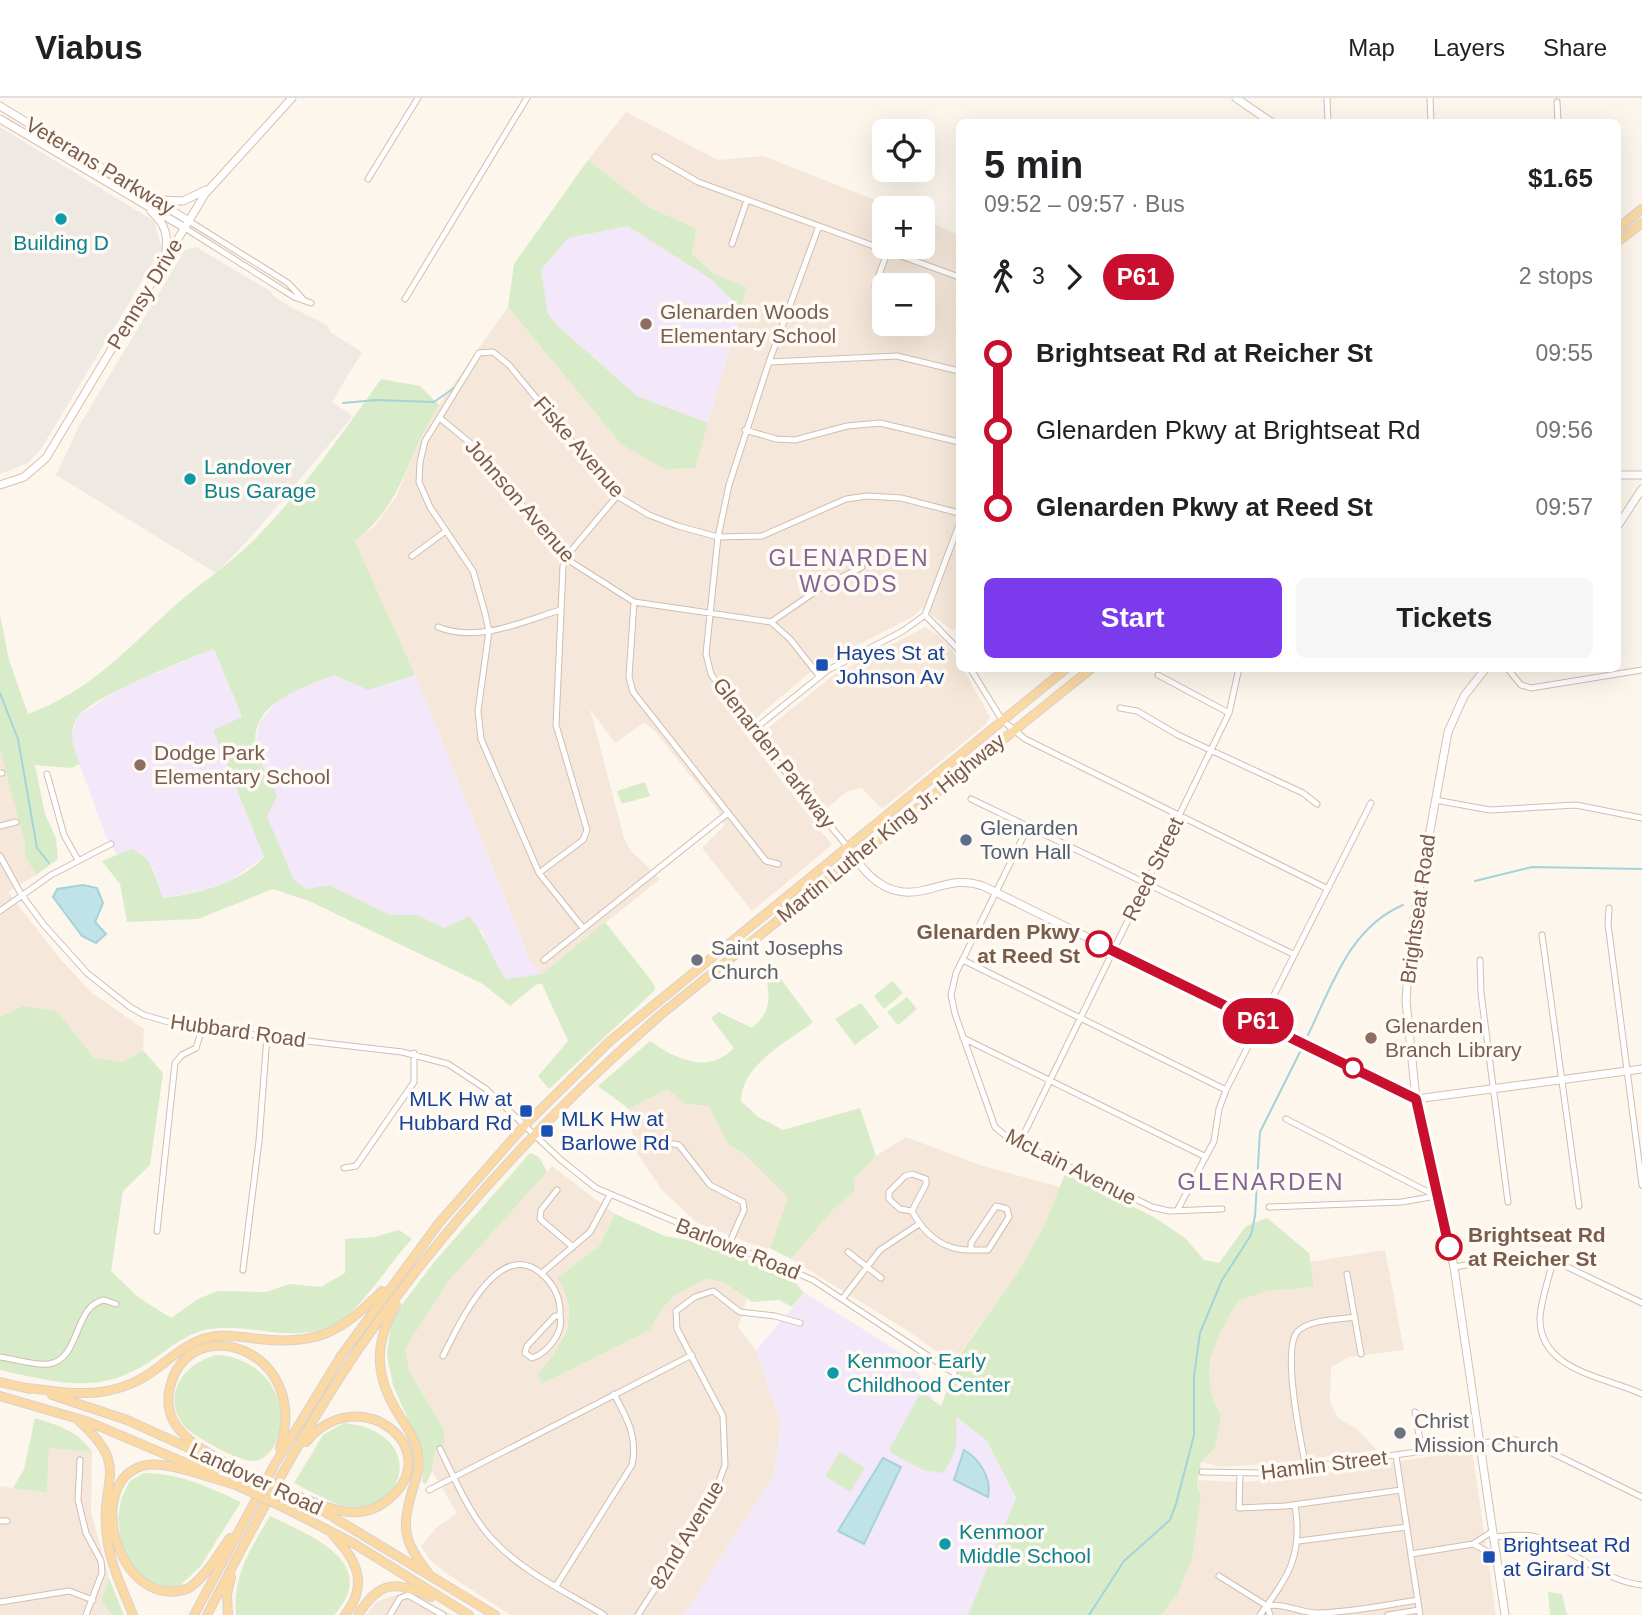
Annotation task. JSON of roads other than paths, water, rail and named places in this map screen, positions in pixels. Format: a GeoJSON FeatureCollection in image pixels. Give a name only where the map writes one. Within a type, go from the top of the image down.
{"type":"FeatureCollection","features":[{"type":"Feature","properties":{"kind":"main road"},"geometry":{"type":"LineString","coordinates":[[1621,226],[1642,209]]}},
{"type":"Feature","properties":{"kind":"main road"},"geometry":{"type":"LineString","coordinates":[[1621,239],[1642,223]]}},
{"type":"Feature","properties":{"kind":"main road","name":"Martin Luther King Jr. Highway"},"geometry":{"type":"LineString","coordinates":[[194,1615],[275,1464],[341,1356],[400,1274],[524,1126],[610,1041],[1062,672]]}},
{"type":"Feature","properties":{"kind":"main road","name":"Martin Luther King Jr. Highway"},"geometry":{"type":"LineString","coordinates":[[207,1615],[288,1464],[357,1353],[466,1210],[533,1135],[609,1061],[686,994],[1086,672]]}},
{"type":"Feature","properties":{"kind":"main road"},"geometry":{"type":"LineString","coordinates":[[675,987],[686,994]]}},
{"type":"Feature","properties":{"kind":"main road"},"geometry":{"type":"LineString","coordinates":[[28,1388],[80,1394],[113,1392],[141,1380],[190,1345],[214,1336],[289,1342],[320,1337],[356,1317],[400,1274]]}},
{"type":"Feature","properties":{"kind":"main road"},"geometry":{"type":"LineString","coordinates":[[411,1280],[384,1327],[378,1358],[384,1387],[417,1449],[417,1474],[405,1514],[404,1529],[410,1548],[429,1574]]}},
{"type":"Feature","properties":{"kind":"main road"},"geometry":{"type":"LineString","coordinates":[[244,1473],[188,1438],[176,1426],[170,1412],[168,1396],[174,1375],[185,1361],[205,1349],[228,1346],[246,1351],[268,1367],[280,1383],[286,1420],[275,1464]]}},
{"type":"Feature","properties":{"kind":"main road","name":"Landover Road"},"geometry":{"type":"LineString","coordinates":[[0,1382],[28,1388],[127,1420],[294,1495],[353,1527],[495,1615]]}},
{"type":"Feature","properties":{"kind":"main road","name":"Landover Road"},"geometry":{"type":"LineString","coordinates":[[0,1396],[75,1417],[129,1437],[287,1508],[327,1528],[468,1615]]}},
{"type":"Feature","properties":{"kind":"main road"},"geometry":{"type":"LineString","coordinates":[[288,1464],[321,1425],[351,1416],[371,1418],[388,1426],[401,1438],[407,1452],[407,1469],[402,1484],[391,1497],[372,1509],[344,1511],[294,1495]]}},
{"type":"Feature","properties":{"kind":"main road"},"geometry":{"type":"LineString","coordinates":[[75,1417],[100,1440],[108,1454],[110,1469],[107,1539],[133,1615]]}},
{"type":"Feature","properties":{"kind":"main road"},"geometry":{"type":"LineString","coordinates":[[236,1485],[161,1465],[149,1465],[133,1470],[120,1487],[113,1512],[115,1541],[125,1572],[135,1584],[148,1593],[167,1596],[181,1592],[205,1572],[250,1510]]}},
{"type":"Feature","properties":{"kind":"main road"},"geometry":{"type":"LineString","coordinates":[[327,1528],[349,1552],[359,1574],[359,1592],[345,1615]]}},
{"type":"Feature","properties":{"kind":"main road"},"geometry":{"type":"LineString","coordinates":[[228,1615],[229,1587],[240,1550]]}},
{"type":"Feature","properties":{"kind":"main road"},"geometry":{"type":"LineString","coordinates":[[358,1615],[373,1595],[394,1585],[411,1588],[458,1608]]}},
{"type":"Feature","properties":{"kind":"street","name":"Pennsy Drive"},"geometry":{"type":"LineString","coordinates":[[0,485],[24,477],[46,458],[210,188],[292,98]]}},
{"type":"Feature","properties":{"kind":"street"},"geometry":{"type":"LineString","coordinates":[[368,179],[418,98]]}},
{"type":"Feature","properties":{"kind":"street"},"geometry":{"type":"LineString","coordinates":[[405,299],[527,98]]}},
{"type":"Feature","properties":{"kind":"street"},"geometry":{"type":"LineString","coordinates":[[1236,98],[1267,119]]}},
{"type":"Feature","properties":{"kind":"street"},"geometry":{"type":"LineString","coordinates":[[1327,98],[1328,119]]}},
{"type":"Feature","properties":{"kind":"street"},"geometry":{"type":"LineString","coordinates":[[1430,98],[1431,119]]}},
{"type":"Feature","properties":{"kind":"street"},"geometry":{"type":"LineString","coordinates":[[1557,102],[1558,119]]}},
{"type":"Feature","properties":{"kind":"street","name":"Veterans Parkway"},"geometry":{"type":"LineString","coordinates":[[0,106],[150,196],[187,225]]}},
{"type":"Feature","properties":{"kind":"street","name":"Veterans Parkway"},"geometry":{"type":"LineString","coordinates":[[0,119],[288,284],[311,303]]}},
{"type":"Feature","properties":{"kind":"street"},"geometry":{"type":"LineString","coordinates":[[655,157],[688,178],[872,244]]}},
{"type":"Feature","properties":{"kind":"street"},"geometry":{"type":"LineString","coordinates":[[150,196],[174,202],[210,188]]}},
{"type":"Feature","properties":{"kind":"street"},"geometry":{"type":"LineString","coordinates":[[131,196],[154,213],[164,227],[168,238],[165,260]]}},
{"type":"Feature","properties":{"kind":"street"},"geometry":{"type":"LineString","coordinates":[[732,244],[747,200]]}},
{"type":"Feature","properties":{"kind":"street","name":"Glenarden Parkway"},"geometry":{"type":"LineString","coordinates":[[820,226],[745,430],[729,485],[718,537],[709,614],[708,668],[752,731],[874,881],[891,890],[917,892],[964,881],[995,891],[1416,1099]]}},
{"type":"Feature","properties":{"kind":"street"},"geometry":{"type":"LineString","coordinates":[[912,259],[956,276]]}},
{"type":"Feature","properties":{"kind":"street","name":"Fiske Avenue"},"geometry":{"type":"LineString","coordinates":[[441,419],[479,353],[493,352],[509,365],[617,496],[658,519],[718,537],[768,534],[846,499],[860,496],[901,498],[956,512]]}},
{"type":"Feature","properties":{"kind":"street"},"geometry":{"type":"LineString","coordinates":[[769,362],[897,356],[956,371]]}},
{"type":"Feature","properties":{"kind":"street"},"geometry":{"type":"LineString","coordinates":[[441,419],[423,445],[419,482],[425,499],[473,571],[489,631],[479,707],[479,733],[539,873],[583,928]]}},
{"type":"Feature","properties":{"kind":"street","name":"Johnson Avenue"},"geometry":{"type":"LineString","coordinates":[[441,419],[475,447],[565,558],[634,602],[771,622]]}},
{"type":"Feature","properties":{"kind":"street"},"geometry":{"type":"LineString","coordinates":[[745,430],[788,440],[804,439],[847,426],[880,424],[956,441]]}},
{"type":"Feature","properties":{"kind":"street"},"geometry":{"type":"LineString","coordinates":[[1621,475],[1642,475]]}},
{"type":"Feature","properties":{"kind":"street"},"geometry":{"type":"LineString","coordinates":[[1621,521],[1642,489]]}},
{"type":"Feature","properties":{"kind":"street"},"geometry":{"type":"LineString","coordinates":[[539,873],[583,841],[587,830],[556,724],[560,610],[565,558],[617,496]]}},
{"type":"Feature","properties":{"kind":"street"},"geometry":{"type":"LineString","coordinates":[[412,556],[446,531]]}},
{"type":"Feature","properties":{"kind":"street"},"geometry":{"type":"LineString","coordinates":[[752,731],[837,664],[903,631],[925,615],[956,533]]}},
{"type":"Feature","properties":{"kind":"street"},"geometry":{"type":"LineString","coordinates":[[820,677],[771,622],[822,587],[862,567]]}},
{"type":"Feature","properties":{"kind":"street"},"geometry":{"type":"LineString","coordinates":[[634,602],[629,677],[632,692],[766,861],[778,864]]}},
{"type":"Feature","properties":{"kind":"street"},"geometry":{"type":"LineString","coordinates":[[438,628],[465,634],[489,631],[560,610]]}},
{"type":"Feature","properties":{"kind":"street"},"geometry":{"type":"LineString","coordinates":[[925,615],[956,647]]}},
{"type":"Feature","properties":{"kind":"street"},"geometry":{"type":"LineString","coordinates":[[1510,672],[1521,685],[1531,688],[1642,670]]}},
{"type":"Feature","properties":{"kind":"street"},"geometry":{"type":"LineString","coordinates":[[972,672],[1002,720],[1032,743],[1326,887]]}},
{"type":"Feature","properties":{"kind":"street","name":"Reed Street"},"geometry":{"type":"LineString","coordinates":[[1020,1142],[1212,750],[1229,713],[1238,672]]}},
{"type":"Feature","properties":{"kind":"street","name":"Brightseat Road"},"geometry":{"type":"LineString","coordinates":[[1483,672],[1469,689],[1451,723],[1435,800],[1406,979],[1408,1038],[1416,1099],[1454,1267],[1505,1615]]}},
{"type":"Feature","properties":{"kind":"street"},"geometry":{"type":"LineString","coordinates":[[1158,675],[1229,713]]}},
{"type":"Feature","properties":{"kind":"street"},"geometry":{"type":"LineString","coordinates":[[1120,708],[1138,711],[1164,728],[1303,793],[1317,804]]}},
{"type":"Feature","properties":{"kind":"street"},"geometry":{"type":"LineString","coordinates":[[47,774],[64,835],[78,860]]}},
{"type":"Feature","properties":{"kind":"street"},"geometry":{"type":"LineString","coordinates":[[971,799],[1293,954]]}},
{"type":"Feature","properties":{"kind":"street"},"geometry":{"type":"LineString","coordinates":[[1435,800],[1490,810],[1576,805],[1642,818]]}},
{"type":"Feature","properties":{"kind":"street"},"geometry":{"type":"LineString","coordinates":[[1178,1209],[1215,1136],[1219,1109],[1226,1090],[1326,887],[1371,803]]}},
{"type":"Feature","properties":{"kind":"street"},"geometry":{"type":"LineString","coordinates":[[544,960],[729,813]]}},
{"type":"Feature","properties":{"kind":"street"},"geometry":{"type":"LineString","coordinates":[[0,826],[16,822]]}},
{"type":"Feature","properties":{"kind":"street","name":"McLain Avenue"},"geometry":{"type":"LineString","coordinates":[[1029,825],[962,960],[951,995],[963,1038],[995,1127],[1002,1134],[1140,1202],[1164,1210],[1222,1209]]}},
{"type":"Feature","properties":{"kind":"street"},"geometry":{"type":"LineString","coordinates":[[0,911],[21,894],[111,844]]}},
{"type":"Feature","properties":{"kind":"street","name":"Hubbard Road"},"geometry":{"type":"LineString","coordinates":[[0,856],[21,894],[79,965],[114,996],[144,1015],[202,1029],[414,1054],[438,1060],[464,1073],[524,1126]]}},
{"type":"Feature","properties":{"kind":"street"},"geometry":{"type":"LineString","coordinates":[[1609,908],[1607,920],[1642,1185]]}},
{"type":"Feature","properties":{"kind":"street"},"geometry":{"type":"LineString","coordinates":[[1542,935],[1579,1206]]}},
{"type":"Feature","properties":{"kind":"street"},"geometry":{"type":"LineString","coordinates":[[962,960],[1226,1090]]}},
{"type":"Feature","properties":{"kind":"street"},"geometry":{"type":"LineString","coordinates":[[1480,960],[1480,982],[1508,1202]]}},
{"type":"Feature","properties":{"kind":"street"},"geometry":{"type":"LineString","coordinates":[[157,1231],[175,1063],[199,1044],[202,1029]]}},
{"type":"Feature","properties":{"kind":"street"},"geometry":{"type":"LineString","coordinates":[[243,1270],[256,1165],[267,1036]]}},
{"type":"Feature","properties":{"kind":"street"},"geometry":{"type":"LineString","coordinates":[[963,1038],[1206,1157]]}},
{"type":"Feature","properties":{"kind":"street"},"geometry":{"type":"LineString","coordinates":[[344,1168],[356,1166],[408,1093],[414,1082],[414,1054]]}},
{"type":"Feature","properties":{"kind":"street"},"geometry":{"type":"LineString","coordinates":[[1416,1099],[1642,1069]]}},
{"type":"Feature","properties":{"kind":"street"},"geometry":{"type":"LineString","coordinates":[[1286,1119],[1436,1196]]}},
{"type":"Feature","properties":{"kind":"street","name":"Barlowe Road"},"geometry":{"type":"LineString","coordinates":[[524,1126],[580,1177],[610,1195],[800,1274],[843,1298],[954,1373]]}},
{"type":"Feature","properties":{"kind":"street"},"geometry":{"type":"LineString","coordinates":[[655,1148],[669,1143],[679,1145],[710,1185],[743,1202],[744,1210],[729,1244]]}},
{"type":"Feature","properties":{"kind":"street"},"geometry":{"type":"LineString","coordinates":[[912,1174],[922,1177],[926,1184],[912,1211],[900,1209],[888,1196],[891,1189],[912,1174]]}},
{"type":"Feature","properties":{"kind":"street"},"geometry":{"type":"LineString","coordinates":[[557,1190],[541,1210],[540,1219],[573,1247]]}},
{"type":"Feature","properties":{"kind":"street"},"geometry":{"type":"LineString","coordinates":[[542,1273],[594,1227],[610,1195]]}},
{"type":"Feature","properties":{"kind":"street"},"geometry":{"type":"LineString","coordinates":[[1269,1207],[1402,1202],[1436,1196]]}},
{"type":"Feature","properties":{"kind":"street"},"geometry":{"type":"LineString","coordinates":[[912,1211],[919,1224],[950,1247],[971,1250],[988,1250],[1009,1217],[1007,1209],[993,1208],[971,1243],[971,1250]]}},
{"type":"Feature","properties":{"kind":"street"},"geometry":{"type":"LineString","coordinates":[[843,1298],[866,1265],[893,1239],[919,1224]]}},
{"type":"Feature","properties":{"kind":"street"},"geometry":{"type":"LineString","coordinates":[[848,1252],[881,1278]]}},
{"type":"Feature","properties":{"kind":"street"},"geometry":{"type":"LineString","coordinates":[[1454,1267],[1520,1256],[1553,1259],[1642,1303]]}},
{"type":"Feature","properties":{"kind":"street"},"geometry":{"type":"LineString","coordinates":[[1553,1259],[1540,1322],[1549,1350],[1568,1366],[1642,1394]]}},
{"type":"Feature","properties":{"kind":"street"},"geometry":{"type":"LineString","coordinates":[[443,1356],[475,1299],[495,1275],[518,1265],[542,1273],[557,1293],[561,1325],[552,1342],[535,1358],[525,1353],[527,1346],[551,1318],[559,1316]]}},
{"type":"Feature","properties":{"kind":"street"},"geometry":{"type":"LineString","coordinates":[[1347,1273],[1361,1353]]}},
{"type":"Feature","properties":{"kind":"street","name":"82nd Avenue"},"geometry":{"type":"LineString","coordinates":[[638,1615],[689,1539],[717,1490],[726,1465],[723,1416],[677,1329],[675,1315],[681,1305],[706,1292],[718,1292],[740,1312],[780,1317],[800,1323]]}},
{"type":"Feature","properties":{"kind":"street"},"geometry":{"type":"LineString","coordinates":[[0,1357],[36,1363],[57,1361],[66,1353],[91,1306],[99,1301],[116,1304]]}},
{"type":"Feature","properties":{"kind":"street"},"geometry":{"type":"LineString","coordinates":[[1306,1468],[1290,1364],[1291,1341],[1298,1330],[1310,1324],[1355,1317]]}},
{"type":"Feature","properties":{"kind":"street"},"geometry":{"type":"LineString","coordinates":[[429,1490],[692,1355]]}},
{"type":"Feature","properties":{"kind":"street"},"geometry":{"type":"LineString","coordinates":[[556,1586],[611,1503],[632,1465],[633,1434],[614,1394]]}},
{"type":"Feature","properties":{"kind":"street"},"geometry":{"type":"LineString","coordinates":[[1415,1412],[1422,1452]]}},
{"type":"Feature","properties":{"kind":"street","name":"Hamlin Street"},"geometry":{"type":"LineString","coordinates":[[1202,1472],[1240,1474],[1306,1468],[1505,1439],[1531,1443],[1642,1497]]}},
{"type":"Feature","properties":{"kind":"street"},"geometry":{"type":"LineString","coordinates":[[440,1449],[478,1521],[492,1539],[521,1564],[604,1615]]}},
{"type":"Feature","properties":{"kind":"street"},"geometry":{"type":"LineString","coordinates":[[1388,1615],[1420,1613],[1396,1456]]}},
{"type":"Feature","properties":{"kind":"street"},"geometry":{"type":"LineString","coordinates":[[80,1460],[78,1500],[86,1533],[101,1561],[102,1573],[86,1615]]}},
{"type":"Feature","properties":{"kind":"street"},"geometry":{"type":"LineString","coordinates":[[1240,1474],[1239,1508],[1295,1505],[1401,1490]]}},
{"type":"Feature","properties":{"kind":"street"},"geometry":{"type":"LineString","coordinates":[[1260,1615],[1289,1569],[1299,1541],[1295,1505]]}},
{"type":"Feature","properties":{"kind":"street"},"geometry":{"type":"LineString","coordinates":[[1299,1541],[1407,1527]]}},
{"type":"Feature","properties":{"kind":"street"},"geometry":{"type":"LineString","coordinates":[[1411,1554],[1474,1544],[1493,1534],[1536,1537],[1598,1571],[1628,1584],[1642,1586]]}},
{"type":"Feature","properties":{"kind":"street"},"geometry":{"type":"LineString","coordinates":[[1474,1544],[1496,1556]]}},
{"type":"Feature","properties":{"kind":"street"},"geometry":{"type":"LineString","coordinates":[[1219,1576],[1267,1606],[1270,1615]]}},
{"type":"Feature","properties":{"kind":"street"},"geometry":{"type":"LineString","coordinates":[[0,1602],[69,1591],[93,1600]]}},
{"type":"Feature","properties":{"kind":"street"},"geometry":{"type":"LineString","coordinates":[[390,1615],[400,1598],[408,1595],[443,1615]]}},
{"type":"Feature","properties":{"kind":"street"},"geometry":{"type":"LineString","coordinates":[[1267,1606],[1275,1604],[1298,1611],[1321,1613],[1418,1600]]}},
{"type":"Feature","properties":{"kind":"water"},"geometry":{"type":"Polygon","coordinates":[[[83,885],[97,888],[103,903],[95,922],[106,934],[96,943],[82,936],[53,897],[57,889],[83,885]]]}},
{"type":"Feature","properties":{"kind":"water"},"geometry":{"type":"Polygon","coordinates":[[[964,1450],[984,1470],[988,1497],[954,1480],[964,1450]]]}},
{"type":"Feature","properties":{"kind":"water"},"geometry":{"type":"Polygon","coordinates":[[[883,1458],[901,1467],[864,1544],[838,1531],[883,1458]]]}},
{"type":"Feature","properties":{"kind":"waterway"},"geometry":{"type":"LineString","coordinates":[[343,403],[376,400],[434,402],[454,388]]}},
{"type":"Feature","properties":{"kind":"waterway"},"geometry":{"type":"LineString","coordinates":[[0,693],[18,739],[37,848],[49,863]]}},
{"type":"Feature","properties":{"kind":"waterway"},"geometry":{"type":"LineString","coordinates":[[1475,881],[1532,867],[1642,869]]}},
{"type":"Feature","properties":{"kind":"waterway"},"geometry":{"type":"LineString","coordinates":[[1308,1035],[1334,978],[1356,943],[1384,915],[1403,905]]}},
{"type":"Feature","properties":{"kind":"waterway"},"geometry":{"type":"LineString","coordinates":[[1089,1615],[1124,1561],[1170,1520],[1176,1504],[1194,1435],[1194,1376],[1200,1333],[1222,1280],[1251,1235],[1255,1216],[1260,1132],[1300,1052]]}},
{"type":"Feature","properties":{"kind":"place","name":"Building D"},"geometry":{"type":"Point","coordinates":[61,219]}},
{"type":"Feature","properties":{"kind":"place","name":"Glenarden Woods Elementary School"},"geometry":{"type":"Point","coordinates":[646,324]}},
{"type":"Feature","properties":{"kind":"place","name":"Landover Bus Garage"},"geometry":{"type":"Point","coordinates":[190,479]}},
{"type":"Feature","properties":{"kind":"place","name":"Hayes St at Johnson Av"},"geometry":{"type":"Point","coordinates":[822,665]}},
{"type":"Feature","properties":{"kind":"place","name":"Dodge Park Elementary School"},"geometry":{"type":"Point","coordinates":[140,765]}},
{"type":"Feature","properties":{"kind":"place","name":"Glenarden Town Hall"},"geometry":{"type":"Point","coordinates":[966,840]}},
{"type":"Feature","properties":{"kind":"place","name":"Glenarden Pkwy at Reed St"},"geometry":{"type":"Point","coordinates":[1099,944]}},
{"type":"Feature","properties":{"kind":"place","name":"Saint Josephs Church"},"geometry":{"type":"Point","coordinates":[697,960]}},
{"type":"Feature","properties":{"kind":"place","name":"Glenarden Branch Library"},"geometry":{"type":"Point","coordinates":[1371,1038]}},
{"type":"Feature","properties":{"kind":"place","name":"MLK Hw at Hubbard Rd"},"geometry":{"type":"Point","coordinates":[526,1111]}},
{"type":"Feature","properties":{"kind":"place","name":"MLK Hw at Barlowe Rd"},"geometry":{"type":"Point","coordinates":[547,1131]}},
{"type":"Feature","properties":{"kind":"place","name":"Brightseat Rd at Reicher St"},"geometry":{"type":"Point","coordinates":[1449,1247]}},
{"type":"Feature","properties":{"kind":"place","name":"Kenmoor Early Childhood Center"},"geometry":{"type":"Point","coordinates":[833,1373]}},
{"type":"Feature","properties":{"kind":"place","name":"Christ Mission Church"},"geometry":{"type":"Point","coordinates":[1400,1433]}},
{"type":"Feature","properties":{"kind":"place","name":"Kenmoor Middle School"},"geometry":{"type":"Point","coordinates":[945,1544]}},
{"type":"Feature","properties":{"kind":"place","name":"Brightseat Rd at Girard St"},"geometry":{"type":"Point","coordinates":[1489,1557]}},
{"type":"Feature","properties":{"kind":"district","name":"GLENARDEN WOODS"},"geometry":{"type":"Point","coordinates":[849,571]}},
{"type":"Feature","properties":{"kind":"district","name":"GLENARDEN"},"geometry":{"type":"Point","coordinates":[1261,1182]}}]}
